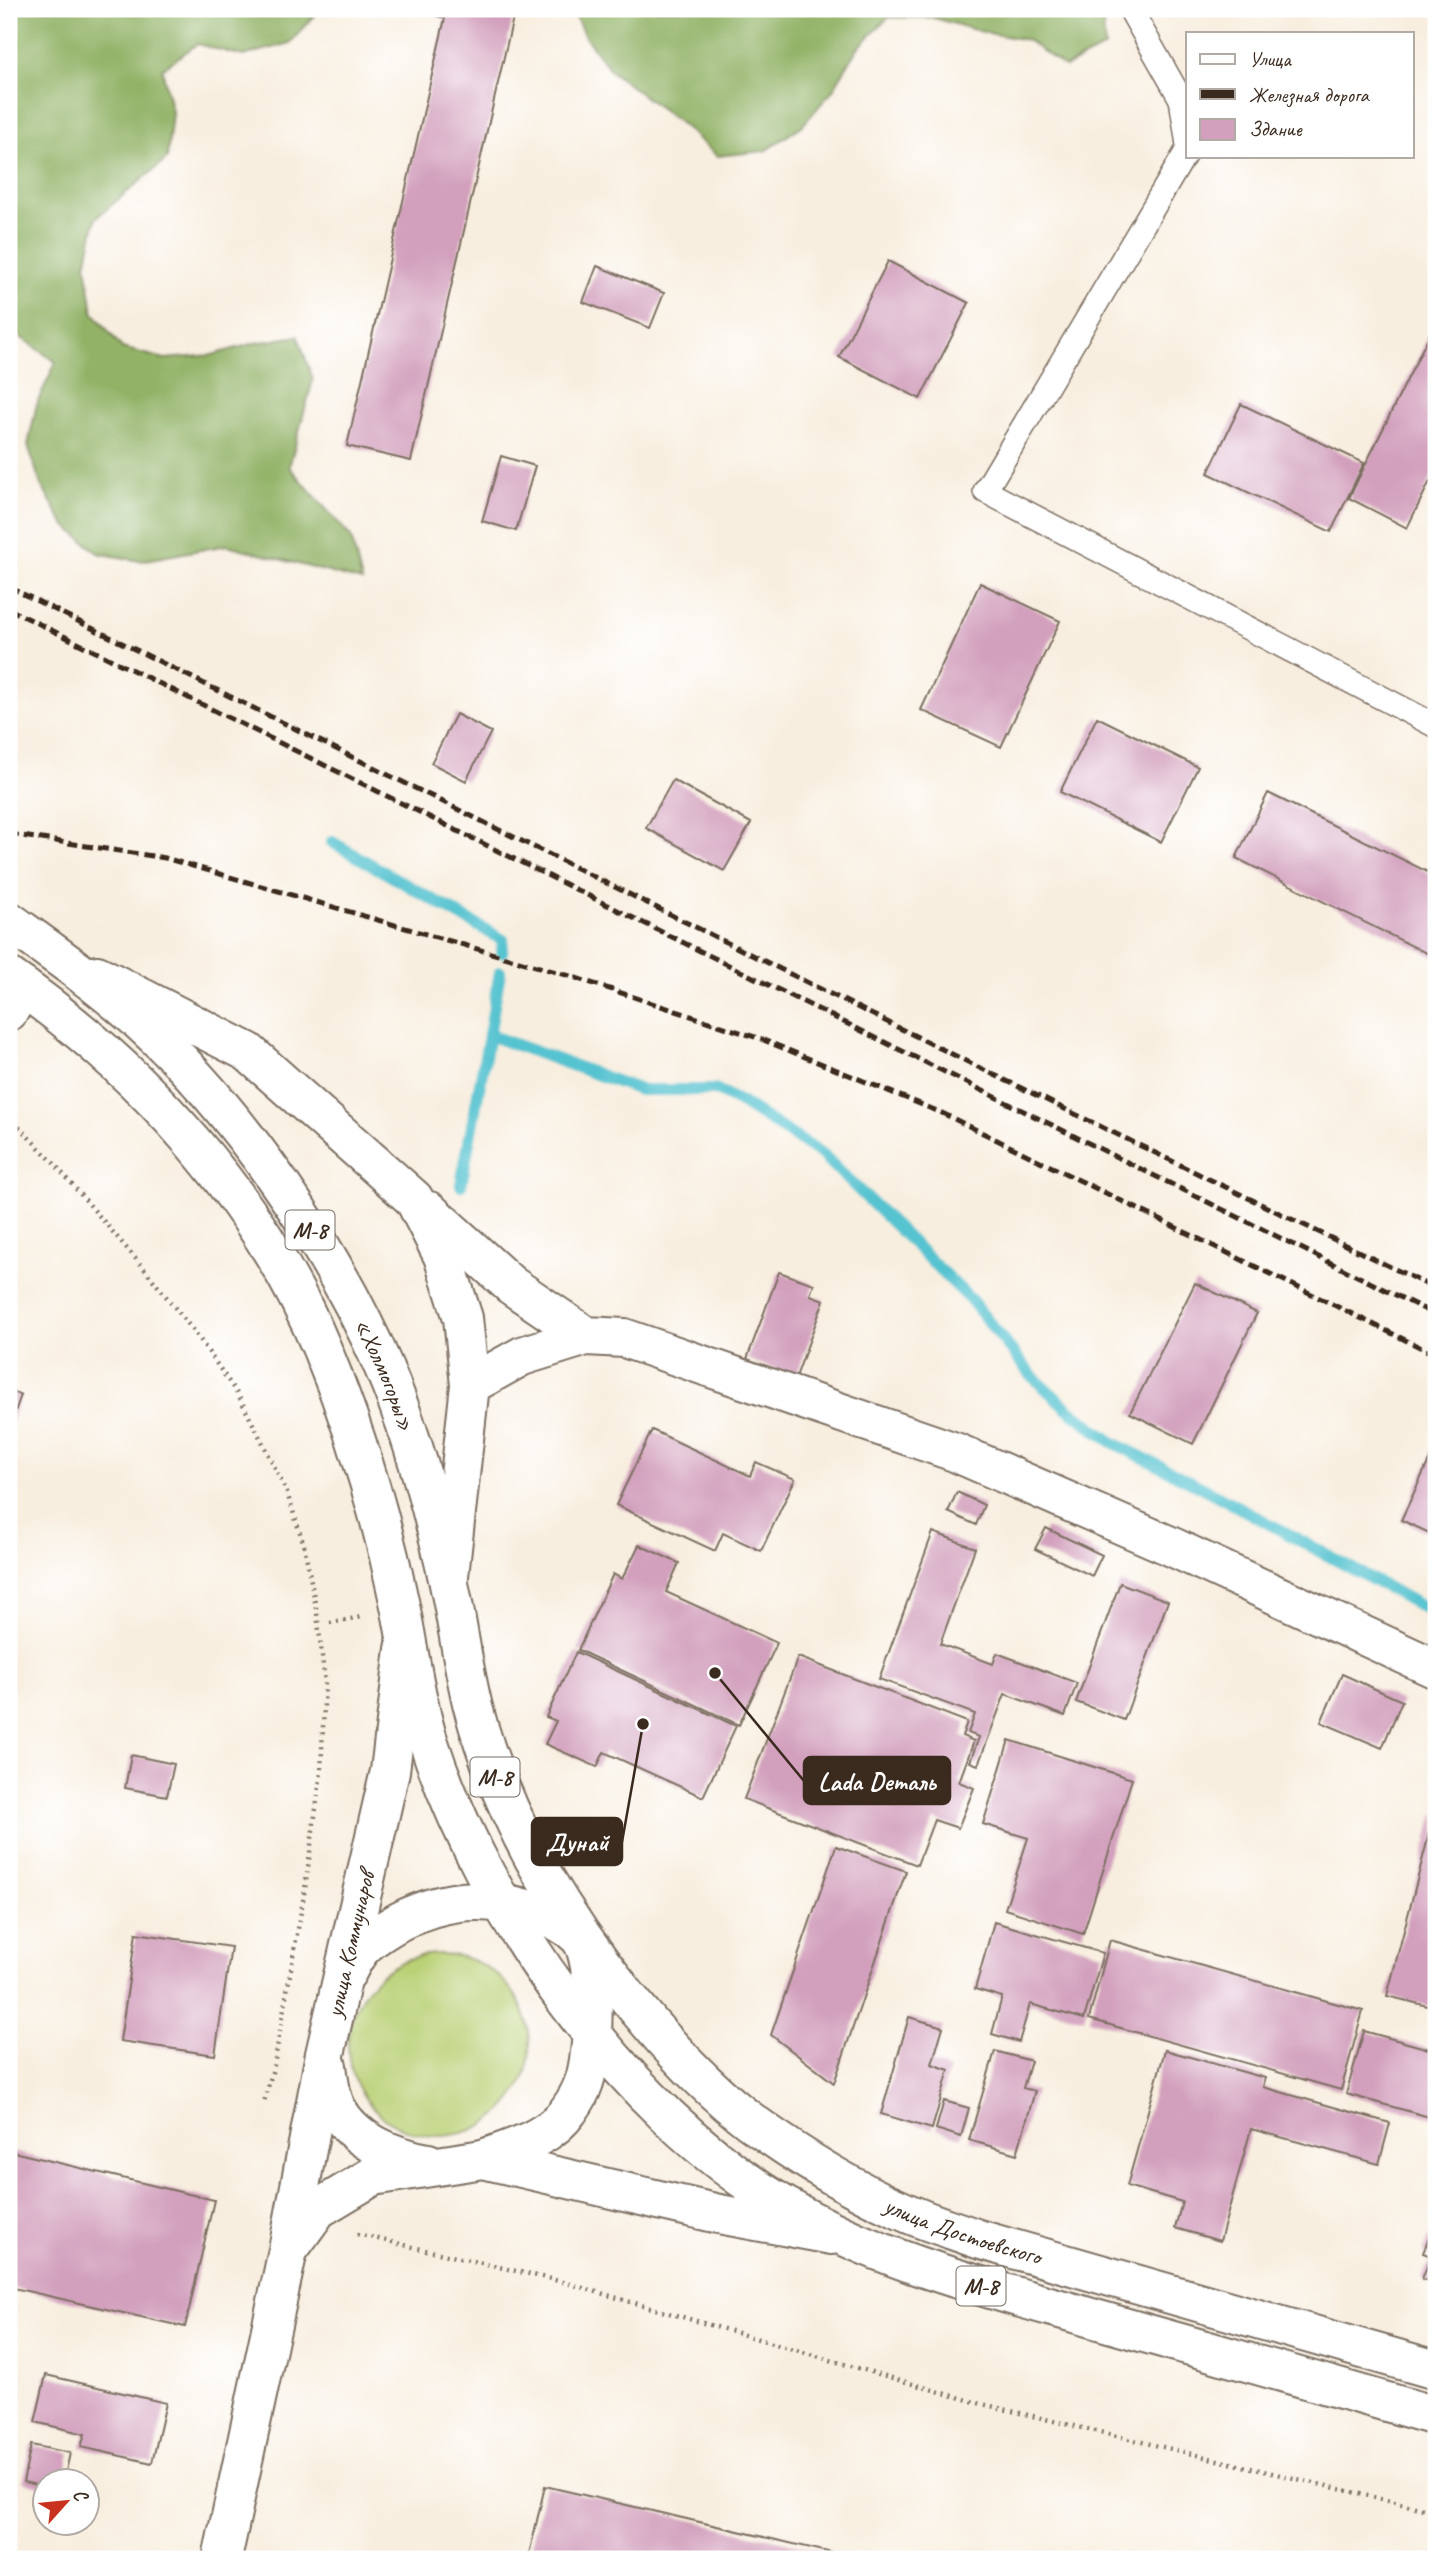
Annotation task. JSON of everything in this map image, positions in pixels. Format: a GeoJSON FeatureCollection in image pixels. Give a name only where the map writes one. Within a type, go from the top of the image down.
{"type":"FeatureCollection","features":[{"type":"Feature","properties":{"kind":"main road","name":"«Холмогоры»"},"geometry":{"type":"LineString","coordinates":[[9,920],[137,1019],[184,1065],[266,1167],[320,1246],[358,1315],[396,1396],[420,1473],[448,1582],[473,1706],[495,1774],[535,1864],[580,1938]]}},
{"type":"Feature","properties":{"kind":"main road"},"geometry":{"type":"LineString","coordinates":[[53,953],[248,1052],[511,1285],[586,1336]]}},
{"type":"Feature","properties":{"kind":"main road","name":"«Холмогоры»"},"geometry":{"type":"LineString","coordinates":[[14,991],[99,1048],[166,1114],[252,1218],[276,1255],[321,1345],[366,1466],[387,1544],[428,1740],[457,1815],[503,1902]]}},
{"type":"Feature","properties":{"kind":"main road"},"geometry":{"type":"LineString","coordinates":[[414,1199],[443,1256],[463,1318],[470,1385],[448,1582]]}},
{"type":"Feature","properties":{"kind":"main road"},"geometry":{"type":"LineString","coordinates":[[470,1385],[522,1356],[586,1336],[624,1338],[955,1452],[1168,1545],[1436,1669]]}},
{"type":"Feature","properties":{"kind":"main road","name":"улица Коммунаров"},"geometry":{"type":"LineString","coordinates":[[222,2559],[299,2236],[325,2054],[390,1771],[407,1636]]}},
{"type":"Feature","properties":{"kind":"main road"},"geometry":{"type":"LineString","coordinates":[[299,2236],[318,2209],[373,2176],[483,2159],[549,2131],[569,2111],[584,2083],[590,2056],[592,1975],[580,1938],[555,1919],[503,1902],[470,1900],[418,1911],[375,1936],[360,1950],[341,1981]]}},
{"type":"Feature","properties":{"kind":"main road","name":"М-8"},"geometry":{"type":"LineString","coordinates":[[503,1902],[537,1958],[591,2034]]}},
{"type":"Feature","properties":{"kind":"main road","name":"улица Достоевского"},"geometry":{"type":"LineString","coordinates":[[580,1938],[683,2062],[715,2093],[794,2151],[849,2184],[904,2212],[978,2239],[1436,2370]]}},
{"type":"Feature","properties":{"kind":"main road","name":"улица Достоевского"},"geometry":{"type":"LineString","coordinates":[[591,2034],[696,2142],[779,2203],[847,2238],[884,2254],[963,2281],[1436,2416]]}},
{"type":"Feature","properties":{"kind":"main road"},"geometry":{"type":"LineString","coordinates":[[325,2054],[329,2085],[336,2108],[346,2122],[384,2150],[410,2160],[439,2165]]}},
{"type":"Feature","properties":{"kind":"main road"},"geometry":{"type":"LineString","coordinates":[[483,2159],[719,2214],[847,2238]]}},
{"type":"Feature","properties":{"kind":"lane"},"geometry":{"type":"LineString","coordinates":[[1130,9],[1181,99],[1186,133]]}},
{"type":"Feature","properties":{"kind":"lane"},"geometry":{"type":"LineString","coordinates":[[1186,150],[985,491],[1436,726]]}},
{"type":"Feature","properties":{"kind":"path"},"geometry":{"type":"LineString","coordinates":[[9,1117],[61,1171],[199,1338],[238,1395],[266,1449],[287,1493],[304,1545],[317,1613],[325,1682],[321,1772],[305,1889],[274,2064],[264,2102]]}},
{"type":"Feature","properties":{"kind":"path"},"geometry":{"type":"LineString","coordinates":[[330,1623],[367,1616]]}},
{"type":"Feature","properties":{"kind":"path"},"geometry":{"type":"LineString","coordinates":[[299,2236],[559,2281],[978,2403],[1436,2512]]}},
{"type":"Feature","properties":{"kind":"green space"},"geometry":{"type":"Polygon","coordinates":[[[9,9],[320,9],[290,43],[243,56],[197,44],[162,69],[172,112],[167,159],[96,218],[86,265],[93,312],[122,348],[165,359],[212,355],[255,343],[298,336],[313,380],[289,467],[351,537],[362,581],[227,545],[140,561],[98,553],[64,524],[41,485],[28,445],[37,403],[56,362],[19,336],[9,323],[9,9]]]}},
{"type":"Feature","properties":{"kind":"green space"},"geometry":{"type":"Polygon","coordinates":[[[572,9],[1102,9],[1105,47],[1065,67],[1027,40],[983,32],[934,18],[889,17],[857,49],[833,90],[803,125],[765,151],[717,156],[684,126],[612,72],[585,37],[572,9]]]}},
{"type":"Feature","properties":{"kind":"green space"},"geometry":{"type":"Polygon","coordinates":[[[439,1954],[474,1961],[490,1969],[503,1981],[515,1994],[523,2010],[530,2045],[523,2080],[515,2096],[503,2109],[490,2121],[474,2129],[439,2136],[404,2129],[388,2121],[375,2109],[363,2096],[355,2080],[348,2045],[355,2010],[363,1994],[375,1981],[388,1969],[404,1961],[439,1954]]]}},
{"type":"Feature","properties":{"kind":"building"},"geometry":{"type":"Polygon","coordinates":[[[409,9],[515,9],[411,461],[347,446],[445,18],[409,9]]]}},
{"type":"Feature","properties":{"kind":"building"},"geometry":{"type":"Polygon","coordinates":[[[888,261],[969,303],[920,399],[839,357],[888,261]]]}},
{"type":"Feature","properties":{"kind":"building"},"geometry":{"type":"Polygon","coordinates":[[[597,266],[664,293],[650,328],[583,302],[597,266]]]}},
{"type":"Feature","properties":{"kind":"building"},"geometry":{"type":"Polygon","coordinates":[[[1436,321],[1436,469],[1407,528],[1349,498],[1436,321]]]}},
{"type":"Feature","properties":{"kind":"building"},"geometry":{"type":"Polygon","coordinates":[[[1241,404],[1364,463],[1331,532],[1208,473],[1241,404]]]}},
{"type":"Feature","properties":{"kind":"building"},"geometry":{"type":"Polygon","coordinates":[[[501,456],[535,466],[516,531],[482,521],[501,456]]]}},
{"type":"Feature","properties":{"kind":"building"},"geometry":{"type":"Polygon","coordinates":[[[980,583],[1060,621],[1001,747],[921,710],[980,583]]]}},
{"type":"Feature","properties":{"kind":"building"},"geometry":{"type":"Polygon","coordinates":[[[456,714],[491,732],[466,781],[431,763],[456,714]]]}},
{"type":"Feature","properties":{"kind":"building"},"geometry":{"type":"Polygon","coordinates":[[[1097,717],[1198,767],[1161,842],[1060,792],[1097,717]]]}},
{"type":"Feature","properties":{"kind":"building"},"geometry":{"type":"Polygon","coordinates":[[[673,780],[751,823],[724,871],[646,828],[673,780]]]}},
{"type":"Feature","properties":{"kind":"building"},"geometry":{"type":"Polygon","coordinates":[[[1268,793],[1436,876],[1436,958],[1236,858],[1268,793]]]}},
{"type":"Feature","properties":{"kind":"building"},"geometry":{"type":"Polygon","coordinates":[[[779,1272],[814,1284],[810,1295],[824,1300],[796,1377],[747,1359],[779,1272]]]}},
{"type":"Feature","properties":{"kind":"building"},"geometry":{"type":"Polygon","coordinates":[[[1195,1283],[1257,1313],[1193,1444],[1130,1413],[1195,1283]]]}},
{"type":"Feature","properties":{"kind":"building"},"geometry":{"type":"Polygon","coordinates":[[[9,1391],[21,1395],[9,1429],[9,1391]]]}},
{"type":"Feature","properties":{"kind":"building"},"geometry":{"type":"Polygon","coordinates":[[[652,1430],[750,1476],[756,1462],[795,1479],[761,1551],[723,1533],[715,1551],[616,1505],[652,1430]]]}},
{"type":"Feature","properties":{"kind":"building"},"geometry":{"type":"Polygon","coordinates":[[[1434,1450],[1436,1451],[1436,1536],[1401,1520],[1434,1450]]]}},
{"type":"Feature","properties":{"kind":"building"},"geometry":{"type":"Polygon","coordinates":[[[957,1492],[984,1505],[976,1525],[948,1512],[957,1492]]]}},
{"type":"Feature","properties":{"kind":"building"},"geometry":{"type":"Polygon","coordinates":[[[1046,1528],[1102,1555],[1092,1576],[1035,1549],[1046,1528]]]}},
{"type":"Feature","properties":{"kind":"building"},"geometry":{"type":"Polygon","coordinates":[[[933,1532],[975,1548],[940,1644],[993,1664],[997,1653],[1077,1683],[1065,1716],[1005,1694],[978,1765],[970,1762],[979,1737],[968,1733],[975,1714],[879,1679],[933,1532]]]}},
{"type":"Feature","properties":{"kind":"building"},"geometry":{"type":"Polygon","coordinates":[[[639,1545],[679,1563],[666,1592],[777,1643],[739,1725],[578,1650],[613,1574],[622,1579],[639,1545]]]}},
{"type":"Feature","properties":{"kind":"building"},"geometry":{"type":"Polygon","coordinates":[[[1120,1583],[1168,1601],[1124,1720],[1076,1702],[1120,1583]]]}},
{"type":"Feature","properties":{"kind":"building"},"geometry":{"type":"Polygon","coordinates":[[[576,1652],[736,1726],[703,1797],[604,1752],[597,1767],[545,1744],[556,1721],[546,1717],[576,1652]]]}},
{"type":"Feature","properties":{"kind":"building"},"geometry":{"type":"Polygon","coordinates":[[[798,1657],[967,1722],[962,1736],[974,1741],[959,1782],[974,1788],[958,1828],[934,1820],[917,1865],[744,1799],[798,1657]]]}},
{"type":"Feature","properties":{"kind":"building"},"geometry":{"type":"Polygon","coordinates":[[[1342,1674],[1402,1701],[1382,1748],[1321,1722],[1342,1674]]]}},
{"type":"Feature","properties":{"kind":"building"},"geometry":{"type":"Polygon","coordinates":[[[1009,1740],[1132,1779],[1083,1934],[1005,1909],[1028,1838],[983,1824],[1009,1740]]]}},
{"type":"Feature","properties":{"kind":"building"},"geometry":{"type":"Polygon","coordinates":[[[131,1755],[174,1764],[167,1796],[125,1788],[131,1755]]]}},
{"type":"Feature","properties":{"kind":"building"},"geometry":{"type":"Polygon","coordinates":[[[1434,1815],[1436,1816],[1436,2008],[1387,1996],[1434,1815]]]}},
{"type":"Feature","properties":{"kind":"building"},"geometry":{"type":"Polygon","coordinates":[[[836,1846],[906,1871],[834,2083],[771,2035],[836,1846]]]}},
{"type":"Feature","properties":{"kind":"building"},"geometry":{"type":"Polygon","coordinates":[[[994,1922],[1103,1953],[1084,2019],[1030,2004],[1019,2042],[992,2034],[1002,1997],[975,1989],[994,1922]]]}},
{"type":"Feature","properties":{"kind":"building"},"geometry":{"type":"Polygon","coordinates":[[[136,1933],[231,1947],[215,2055],[120,2041],[136,1933]]]}},
{"type":"Feature","properties":{"kind":"building"},"geometry":{"type":"Polygon","coordinates":[[[1110,1940],[1363,2011],[1341,2090],[1089,2019],[1110,1940]]]}},
{"type":"Feature","properties":{"kind":"building"},"geometry":{"type":"Polygon","coordinates":[[[909,2017],[943,2027],[932,2064],[949,2070],[932,2129],[881,2114],[909,2017]]]}},
{"type":"Feature","properties":{"kind":"building"},"geometry":{"type":"Polygon","coordinates":[[[1364,2031],[1436,2051],[1436,2108],[1433,2118],[1346,2094],[1364,2031]]]}},
{"type":"Feature","properties":{"kind":"building"},"geometry":{"type":"Polygon","coordinates":[[[1165,2050],[1265,2078],[1263,2087],[1390,2123],[1379,2164],[1251,2129],[1220,2241],[1175,2228],[1182,2202],[1127,2186],[1165,2050]]]}},
{"type":"Feature","properties":{"kind":"building"},"geometry":{"type":"Polygon","coordinates":[[[995,2051],[1031,2061],[1023,2088],[1035,2091],[1017,2154],[969,2140],[995,2051]]]}},
{"type":"Feature","properties":{"kind":"building"},"geometry":{"type":"Polygon","coordinates":[[[944,2101],[969,2108],[961,2137],[936,2129],[944,2101]]]}},
{"type":"Feature","properties":{"kind":"building"},"geometry":{"type":"Polygon","coordinates":[[[9,2151],[214,2200],[185,2327],[9,2287],[9,2151]]]}},
{"type":"Feature","properties":{"kind":"building"},"geometry":{"type":"Polygon","coordinates":[[[1436,2220],[1436,2284],[1422,2279],[1431,2256],[1423,2253],[1436,2220]]]}},
{"type":"Feature","properties":{"kind":"building"},"geometry":{"type":"Polygon","coordinates":[[[46,2375],[166,2403],[152,2463],[81,2447],[85,2434],[35,2422],[46,2375]]]}},
{"type":"Feature","properties":{"kind":"building"},"geometry":{"type":"Polygon","coordinates":[[[31,2445],[70,2453],[67,2466],[32,2466],[32,2484],[23,2482],[31,2445]]]}},
{"type":"Feature","properties":{"kind":"building"},"geometry":{"type":"Polygon","coordinates":[[[545,2486],[854,2558],[854,2559],[528,2559],[545,2486]]]}},
{"type":"Feature","properties":{"kind":"waterway"},"geometry":{"type":"LineString","coordinates":[[332,842],[503,940],[502,952]]}},
{"type":"Feature","properties":{"kind":"waterway"},"geometry":{"type":"LineString","coordinates":[[500,972],[489,1035],[640,1090],[717,1090],[742,1103],[823,1155],[971,1300],[1032,1376],[1068,1409],[1112,1442],[1436,1614]]}},
{"type":"Feature","properties":{"kind":"waterway"},"geometry":{"type":"LineString","coordinates":[[461,1185],[489,1035]]}},
{"type":"Feature","properties":{"kind":"railway"},"geometry":{"type":"LineString","coordinates":[[9,587],[978,1067],[1436,1289]]}},
{"type":"Feature","properties":{"kind":"railway"},"geometry":{"type":"LineString","coordinates":[[9,609],[1436,1315]]}},
{"type":"Feature","properties":{"kind":"railway"},"geometry":{"type":"LineString","coordinates":[[9,834],[165,858],[570,976],[761,1039],[942,1113],[1436,1355]]}},
{"type":"Feature","properties":{"kind":"place","name":"Lada Dеталь"},"geometry":{"type":"Point","coordinates":[715,1673]}},
{"type":"Feature","properties":{"kind":"place","name":"Дунай"},"geometry":{"type":"Point","coordinates":[643,1724]}}]}
